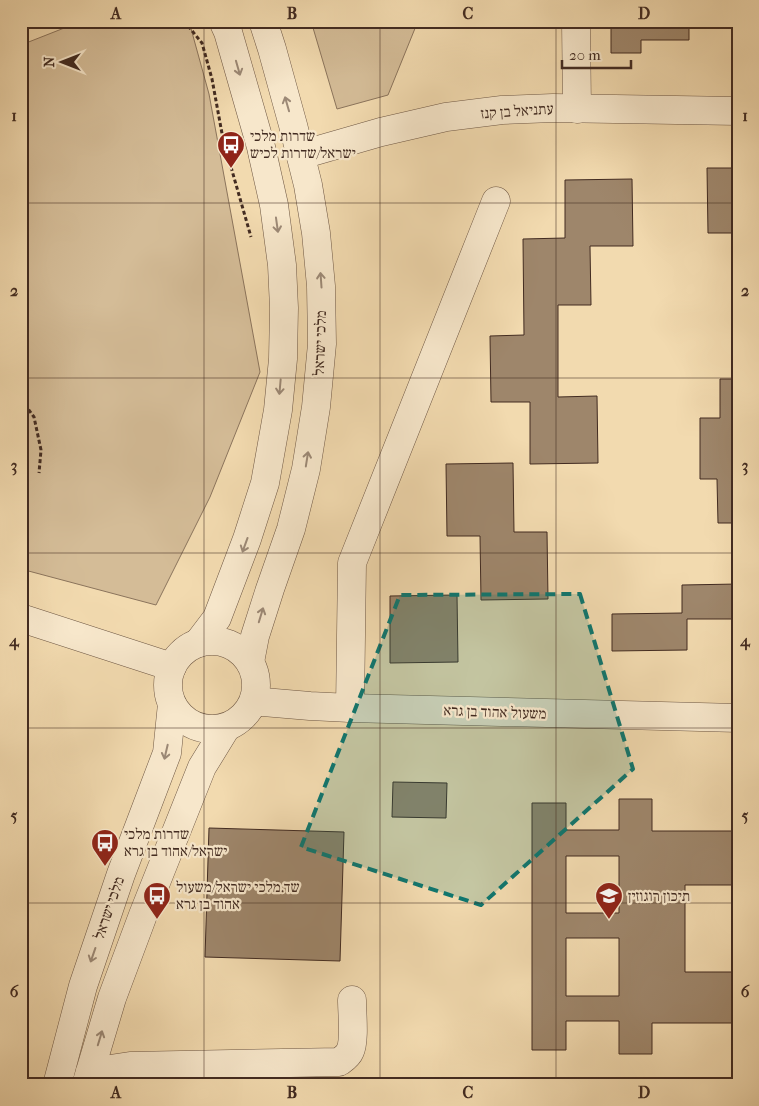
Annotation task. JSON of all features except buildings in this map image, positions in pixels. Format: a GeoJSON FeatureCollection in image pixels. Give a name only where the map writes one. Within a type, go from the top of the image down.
{"type":"FeatureCollection","features":[{"type":"Feature","properties":{"kind":"street"},"geometry":{"type":"LineString","coordinates":[[198,643],[217,618],[247,539],[264,483],[278,410],[282,359],[284,308],[282,265],[274,204],[261,147],[228,32],[223,21]]}},
{"type":"Feature","properties":{"kind":"street","name":"מלכי ישראל"},"geometry":{"type":"LineString","coordinates":[[250,662],[255,636],[291,529],[306,469],[316,407],[322,344],[321,286],[316,233],[308,185],[263,21]]}},
{"type":"Feature","properties":{"kind":"street"},"geometry":{"type":"LineString","coordinates":[[576,21],[577,109]]}},
{"type":"Feature","properties":{"kind":"street","name":"עתניאל בן קנז"},"geometry":{"type":"LineString","coordinates":[[301,155],[381,132],[446,117],[502,110],[553,108],[738,111]]}},
{"type":"Feature","properties":{"kind":"street"},"geometry":{"type":"LineString","coordinates":[[350,708],[352,563],[496,201]]}},
{"type":"Feature","properties":{"kind":"street"},"geometry":{"type":"LineString","coordinates":[[21,618],[172,667]]}},
{"type":"Feature","properties":{"kind":"street"},"geometry":{"type":"LineString","coordinates":[[212,641],[227,643],[240,651],[250,662],[255,674],[256,688],[254,700],[247,712],[238,721],[226,728],[214,730],[201,728],[189,723],[179,715],[172,704],[168,692],[168,679],[178,657],[187,648],[198,643],[212,641]]}},
{"type":"Feature","properties":{"kind":"street","name":"משעול אהוד בן גרא"},"geometry":{"type":"LineString","coordinates":[[254,700],[350,708],[738,718]]}},
{"type":"Feature","properties":{"kind":"street","name":"מלכי ישראל"},"geometry":{"type":"LineString","coordinates":[[56,1085],[83,986],[121,874],[167,753],[172,704]]}},
{"type":"Feature","properties":{"kind":"street"},"geometry":{"type":"LineString","coordinates":[[88,1078],[112,998],[194,786],[202,767],[226,728]]}},
{"type":"Feature","properties":{"kind":"street"},"geometry":{"type":"LineString","coordinates":[[88,1078],[130,1066],[339,1062],[350,1052],[352,1044],[352,1000]]}},
{"type":"Feature","properties":{"kind":"path"},"geometry":{"type":"LineString","coordinates":[[184,21],[202,43],[212,79],[224,139],[252,241]]}},
{"type":"Feature","properties":{"kind":"path"},"geometry":{"type":"LineString","coordinates":[[21,399],[34,417],[41,450],[38,474]]}},
{"type":"Feature","properties":{"kind":"highlighted area"},"geometry":{"type":"Polygon","coordinates":[[[580,594],[633,769],[481,905],[301,847],[400,595],[580,594]]]}},
{"type":"Feature","properties":{"kind":"shaded area"},"geometry":{"type":"Polygon","coordinates":[[[82,21],[184,21],[190,25],[209,94],[260,372],[210,497],[156,605],[21,569],[21,45],[82,21]]]}},
{"type":"Feature","properties":{"kind":"shaded area"},"geometry":{"type":"Polygon","coordinates":[[[311,21],[418,21],[388,95],[337,109],[311,21]]]}},
{"type":"Feature","properties":{"kind":"place","name":"שדרות מלכי ישראל/שדרות לכיש"},"geometry":{"type":"Point","coordinates":[231,169]}},
{"type":"Feature","properties":{"kind":"place","name":"שדרות מלכי ישראל/אהוד בן גרא"},"geometry":{"type":"Point","coordinates":[105,867]}},
{"type":"Feature","properties":{"kind":"place","name":"שד.מלכי ישראל/משעול אהוד בן גרא"},"geometry":{"type":"Point","coordinates":[157,920]}},
{"type":"Feature","properties":{"kind":"place","name":"תיכון רוגוזין"},"geometry":{"type":"Point","coordinates":[609,920]}}]}
